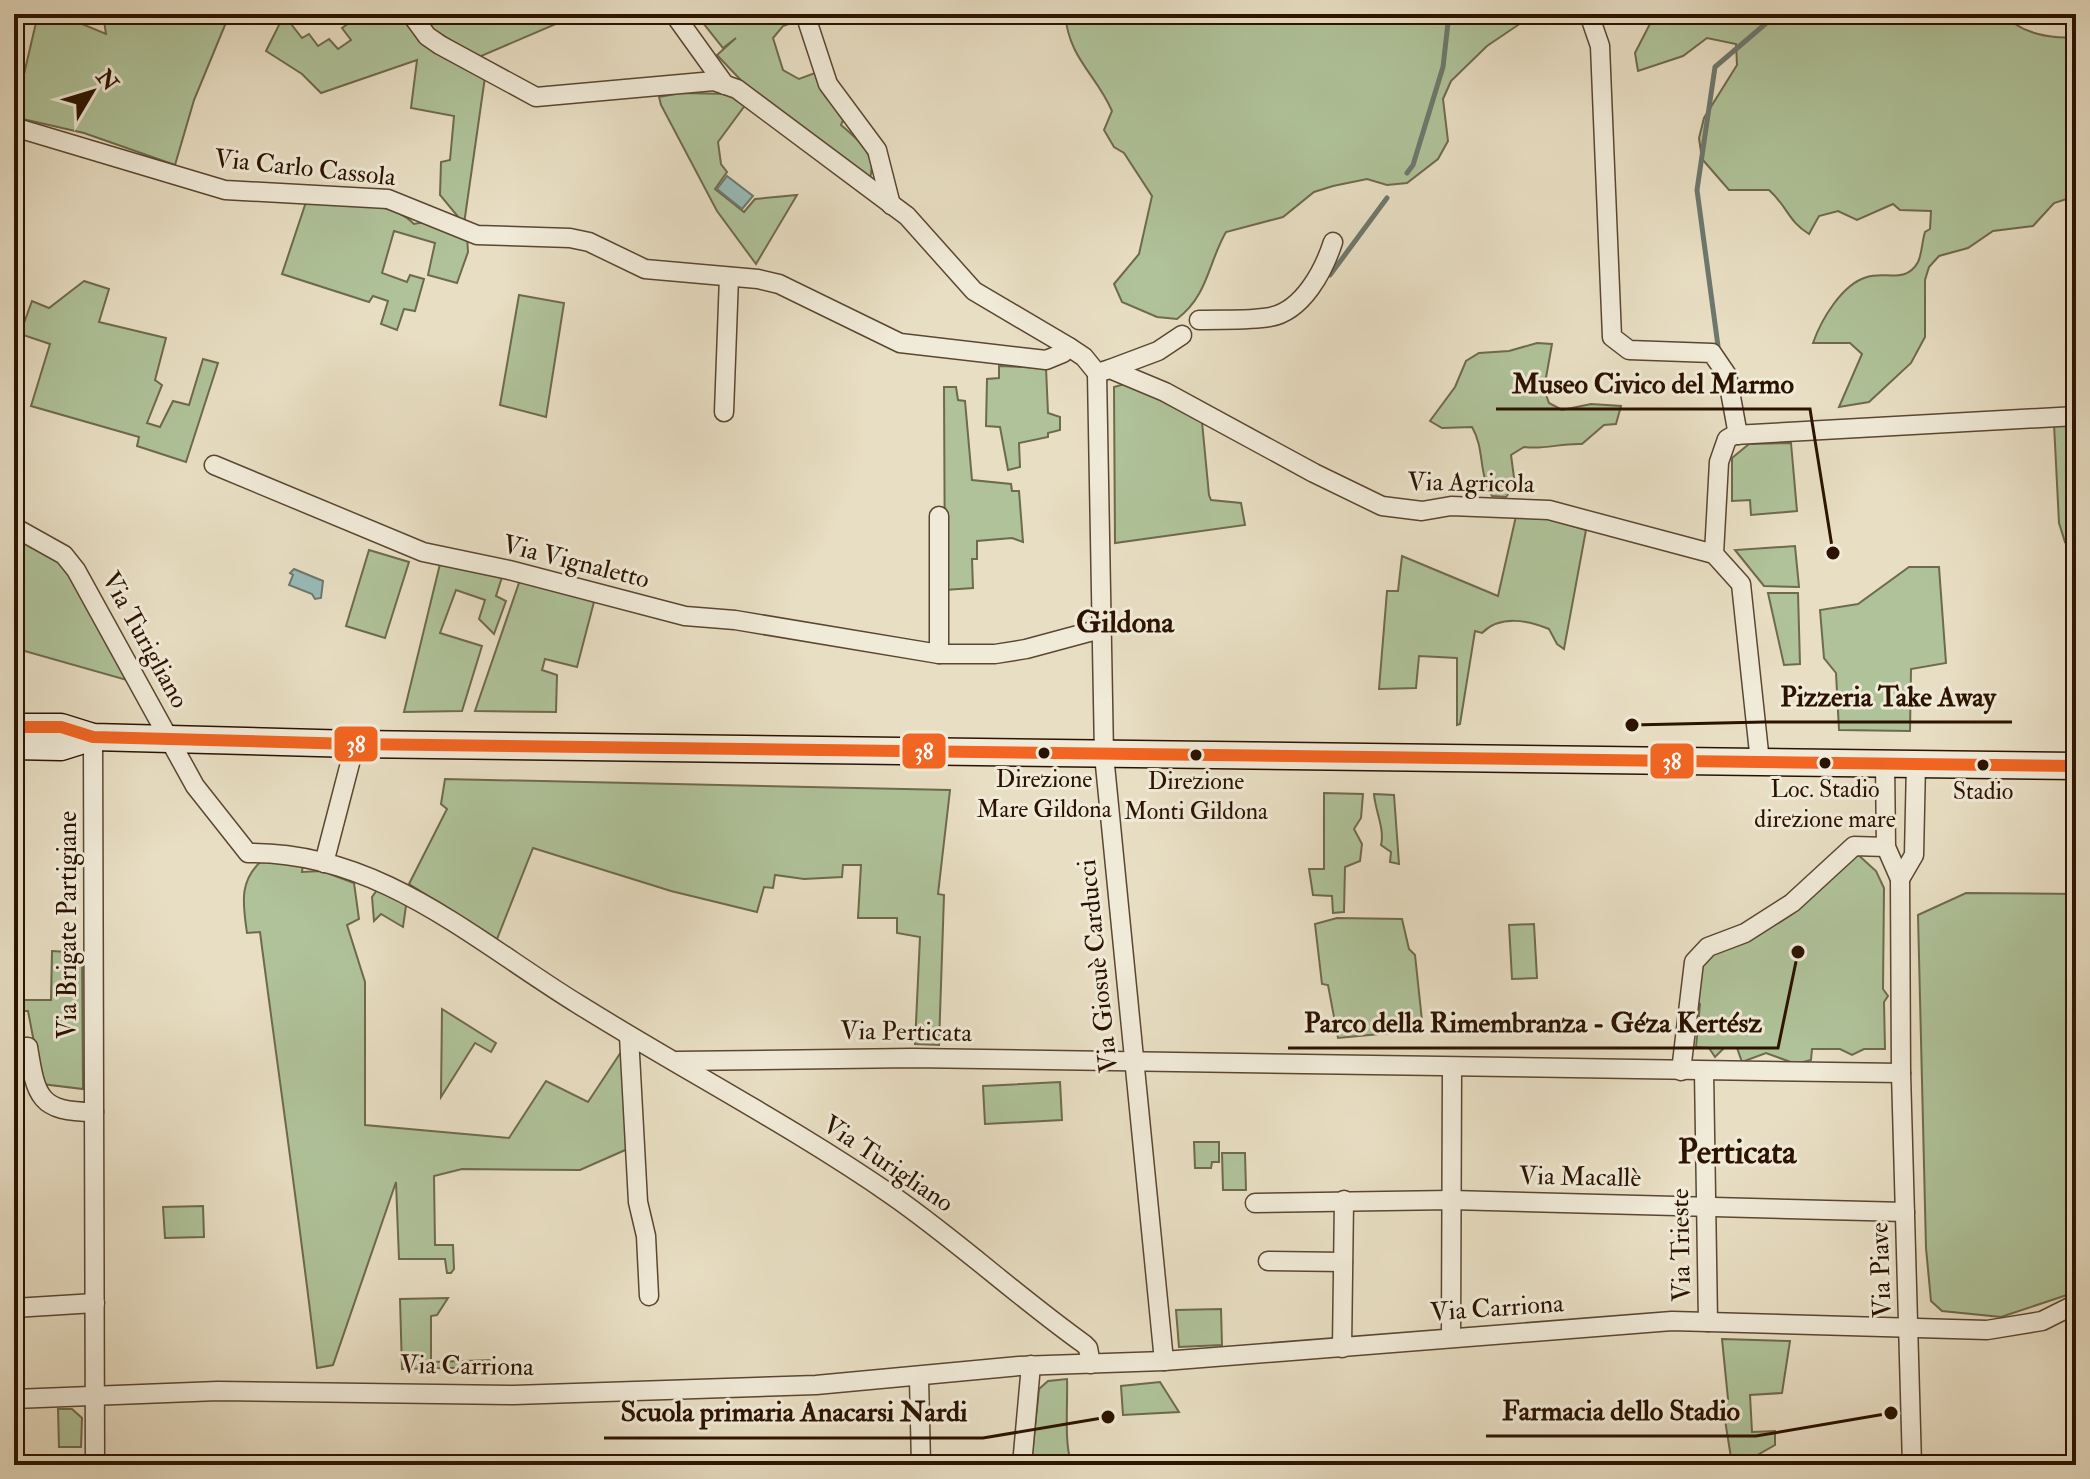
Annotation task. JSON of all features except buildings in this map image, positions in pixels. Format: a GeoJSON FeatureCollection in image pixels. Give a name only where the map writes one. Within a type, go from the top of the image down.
{"type":"FeatureCollection","features":[{"type":"Feature","properties":{"kind":"main road"},"geometry":{"type":"LineString","coordinates":[[14,727],[61,727],[93,737],[355,744],[2076,766]]}},
{"type":"Feature","properties":{"kind":"main road"},"geometry":{"type":"LineString","coordinates":[[14,746],[61,747],[93,737]]}},
{"type":"Feature","properties":{"kind":"street"},"geometry":{"type":"LineString","coordinates":[[411,14],[427,36],[440,45],[536,97],[714,81],[737,89],[922,231],[974,291],[1104,371],[1158,351],[1182,335]]}},
{"type":"Feature","properties":{"kind":"street"},"geometry":{"type":"LineString","coordinates":[[674,14],[725,85]]}},
{"type":"Feature","properties":{"kind":"street"},"geometry":{"type":"LineString","coordinates":[[805,14],[828,84],[877,150],[891,205]]}},
{"type":"Feature","properties":{"kind":"street"},"geometry":{"type":"LineString","coordinates":[[1589,14],[1601,57],[1612,337],[1629,350],[1712,353],[1727,375],[1732,442],[1719,462],[1714,554],[1741,584],[1760,762]]}},
{"type":"Feature","properties":{"kind":"street","name":"Via Carlo Cassola"},"geometry":{"type":"LineString","coordinates":[[14,127],[225,190],[388,199],[477,235],[570,238],[589,242],[645,269],[779,284],[900,343],[1046,360],[1069,347]]}},
{"type":"Feature","properties":{"kind":"street"},"geometry":{"type":"LineString","coordinates":[[1199,320],[1280,314],[1315,282],[1326,264],[1333,242]]}},
{"type":"Feature","properties":{"kind":"street"},"geometry":{"type":"LineString","coordinates":[[724,412],[729,277]]}},
{"type":"Feature","properties":{"kind":"street","name":"Via Agricola"},"geometry":{"type":"LineString","coordinates":[[1104,371],[1165,392],[1314,473],[1382,506],[1422,511],[1451,506],[1549,510],[1714,554]]}},
{"type":"Feature","properties":{"kind":"street","name":"Via Giosuè Carducci"},"geometry":{"type":"LineString","coordinates":[[1104,371],[1104,755],[1164,1361]]}},
{"type":"Feature","properties":{"kind":"street"},"geometry":{"type":"LineString","coordinates":[[1732,442],[2076,416]]}},
{"type":"Feature","properties":{"kind":"street","name":"Via Vignaletto"},"geometry":{"type":"LineString","coordinates":[[214,465],[430,554],[509,570],[685,616],[735,620],[939,654],[1010,652],[1104,628]]}},
{"type":"Feature","properties":{"kind":"street"},"geometry":{"type":"LineString","coordinates":[[939,516],[939,654]]}},
{"type":"Feature","properties":{"kind":"street","name":"Via Turigliano"},"geometry":{"type":"LineString","coordinates":[[14,527],[64,555],[76,570],[207,806],[248,853],[270,852],[324,863],[363,874],[418,899],[629,1036],[677,1061],[831,1154],[940,1230],[1084,1344],[1088,1348],[1091,1364]]}},
{"type":"Feature","properties":{"kind":"street","name":"Via Brigate Partigiane"},"geometry":{"type":"LineString","coordinates":[[93,737],[95,1465]]}},
{"type":"Feature","properties":{"kind":"street"},"geometry":{"type":"LineString","coordinates":[[324,863],[355,744]]}},
{"type":"Feature","properties":{"kind":"street"},"geometry":{"type":"LineString","coordinates":[[1885,763],[1886,847],[1900,879]]}},
{"type":"Feature","properties":{"kind":"street"},"geometry":{"type":"LineString","coordinates":[[1900,879],[1914,855],[1916,763]]}},
{"type":"Feature","properties":{"kind":"street"},"geometry":{"type":"LineString","coordinates":[[1681,1071],[1694,962],[1702,951],[1745,933],[1792,903],[1854,846],[1886,847]]}},
{"type":"Feature","properties":{"kind":"street","name":"Via Piave"},"geometry":{"type":"LineString","coordinates":[[1900,879],[1901,1073],[1912,1465]]}},
{"type":"Feature","properties":{"kind":"street"},"geometry":{"type":"LineString","coordinates":[[629,1036],[638,1202],[646,1236],[649,1296]]}},
{"type":"Feature","properties":{"kind":"street","name":"Via Brigate Partigiane"},"geometry":{"type":"LineString","coordinates":[[14,1047],[28,1047],[34,1087],[41,1099],[52,1107],[94,1112]]}},
{"type":"Feature","properties":{"kind":"street","name":"Via Perticata"},"geometry":{"type":"LineString","coordinates":[[677,1061],[815,1057],[1901,1073]]}},
{"type":"Feature","properties":{"kind":"street"},"geometry":{"type":"LineString","coordinates":[[1451,1336],[1452,1068]]}},
{"type":"Feature","properties":{"kind":"street","name":"Via Trieste"},"geometry":{"type":"LineString","coordinates":[[1704,1071],[1708,1322]]}},
{"type":"Feature","properties":{"kind":"street"},"geometry":{"type":"LineString","coordinates":[[1342,1348],[1344,1200]]}},
{"type":"Feature","properties":{"kind":"street","name":"Via Macallè"},"geometry":{"type":"LineString","coordinates":[[1255,1203],[1451,1200],[1905,1212]]}},
{"type":"Feature","properties":{"kind":"street"},"geometry":{"type":"LineString","coordinates":[[1268,1261],[1343,1262]]}},
{"type":"Feature","properties":{"kind":"street"},"geometry":{"type":"LineString","coordinates":[[14,1308],[95,1303]]}},
{"type":"Feature","properties":{"kind":"street","name":"Via Carriona"},"geometry":{"type":"LineString","coordinates":[[14,1399],[96,1394],[390,1391],[514,1395],[816,1385],[919,1378],[1031,1365],[1164,1361],[1342,1348],[1451,1336],[1708,1322],[1987,1330],[2042,1321],[2076,1304]]}},
{"type":"Feature","properties":{"kind":"street"},"geometry":{"type":"LineString","coordinates":[[1022,1465],[1031,1365]]}},
{"type":"Feature","properties":{"kind":"street"},"geometry":{"type":"LineString","coordinates":[[919,1378],[921,1465]]}},
{"type":"Feature","properties":{"kind":"green space"},"geometry":{"type":"Polygon","coordinates":[[[38,14],[58,14],[106,34],[103,14],[219,16],[225,25],[194,100],[175,165],[84,133],[14,117],[38,14]]]}},
{"type":"Feature","properties":{"kind":"green space"},"geometry":{"type":"Polygon","coordinates":[[[347,14],[399,14],[427,46],[485,77],[464,224],[440,195],[441,162],[450,160],[454,116],[411,108],[417,60],[321,93],[302,74],[266,51],[284,15],[302,38],[309,34],[318,46],[329,39],[338,49],[351,40],[342,28],[352,21],[347,14]]]}},
{"type":"Feature","properties":{"kind":"green space"},"geometry":{"type":"Polygon","coordinates":[[[435,14],[570,14],[572,17],[479,57],[426,25],[435,14]]]}},
{"type":"Feature","properties":{"kind":"green space"},"geometry":{"type":"Polygon","coordinates":[[[696,14],[798,14],[799,20],[783,26],[773,38],[783,70],[799,79],[815,73],[825,96],[844,118],[841,125],[869,155],[872,171],[869,180],[753,93],[717,55],[736,38],[723,48],[696,14]]]}},
{"type":"Feature","properties":{"kind":"green space"},"geometry":{"type":"Polygon","coordinates":[[[1065,14],[1523,14],[1521,23],[1487,46],[1451,81],[1443,99],[1448,141],[1438,159],[1407,183],[1387,185],[1367,179],[1333,186],[1314,192],[1283,217],[1226,232],[1201,290],[1177,319],[1157,317],[1122,302],[1114,284],[1139,254],[1152,196],[1124,153],[1114,147],[1104,130],[1112,111],[1077,55],[1065,14]]]}},
{"type":"Feature","properties":{"kind":"green space"},"geometry":{"type":"Polygon","coordinates":[[[1655,14],[2005,14],[2019,26],[2037,34],[2076,37],[2076,196],[2054,203],[2033,226],[1993,231],[1968,248],[1939,256],[1929,267],[1925,280],[1925,337],[1911,363],[1869,402],[1839,407],[1862,354],[1850,343],[1813,343],[1817,334],[1827,314],[1849,287],[1867,277],[1901,275],[1913,269],[1919,259],[1925,232],[1930,229],[1931,211],[1900,210],[1893,204],[1857,220],[1838,211],[1819,216],[1809,234],[1796,224],[1769,190],[1729,190],[1702,159],[1699,138],[1704,118],[1737,65],[1736,44],[1707,38],[1683,56],[1638,71],[1635,53],[1655,14]]]}},
{"type":"Feature","properties":{"kind":"green space"},"geometry":{"type":"Polygon","coordinates":[[[681,93],[731,94],[746,104],[718,142],[721,164],[727,172],[715,189],[744,212],[755,199],[797,195],[756,264],[717,211],[661,105],[659,97],[681,93]]]}},
{"type":"Feature","properties":{"kind":"green space"},"geometry":{"type":"Polygon","coordinates":[[[306,202],[378,207],[392,210],[414,224],[430,221],[467,236],[468,252],[457,283],[428,275],[435,243],[394,231],[382,273],[407,282],[410,275],[424,279],[415,311],[404,309],[397,330],[381,324],[388,301],[373,296],[369,302],[282,274],[306,202]]]}},
{"type":"Feature","properties":{"kind":"green space"},"geometry":{"type":"Polygon","coordinates":[[[84,281],[109,289],[99,322],[166,338],[155,380],[162,385],[147,423],[160,427],[173,401],[189,405],[203,359],[218,363],[186,462],[137,446],[139,437],[31,406],[50,344],[20,334],[32,301],[49,308],[84,281]]]}},
{"type":"Feature","properties":{"kind":"green space"},"geometry":{"type":"Polygon","coordinates":[[[519,295],[564,303],[546,417],[500,405],[519,295]]]}},
{"type":"Feature","properties":{"kind":"green space"},"geometry":{"type":"Polygon","coordinates":[[[1537,343],[1552,344],[1544,389],[1549,403],[1562,410],[1591,404],[1621,406],[1616,424],[1604,425],[1582,444],[1524,447],[1511,455],[1515,485],[1506,497],[1492,496],[1472,427],[1442,428],[1430,421],[1455,387],[1466,361],[1479,353],[1509,351],[1537,343]]]}},
{"type":"Feature","properties":{"kind":"green space"},"geometry":{"type":"Polygon","coordinates":[[[999,366],[1046,368],[1048,413],[1060,417],[1060,430],[1048,433],[1048,437],[1019,443],[1020,467],[1008,470],[1000,427],[986,426],[987,379],[999,378],[999,366]]]}},
{"type":"Feature","properties":{"kind":"green space"},"geometry":{"type":"Polygon","coordinates":[[[1128,383],[1202,422],[1211,500],[1241,503],[1245,525],[1115,543],[1114,387],[1128,383]]]}},
{"type":"Feature","properties":{"kind":"green space"},"geometry":{"type":"Polygon","coordinates":[[[944,387],[956,387],[958,400],[965,401],[972,480],[1011,484],[1012,491],[1019,491],[1023,542],[1012,538],[977,541],[977,559],[972,559],[973,588],[945,590],[944,387]]]}},
{"type":"Feature","properties":{"kind":"green space"},"geometry":{"type":"Polygon","coordinates":[[[2074,422],[2076,537],[2065,542],[2059,523],[2054,424],[2074,422]]]}},
{"type":"Feature","properties":{"kind":"green space"},"geometry":{"type":"Polygon","coordinates":[[[1791,443],[1797,511],[1751,515],[1750,500],[1732,501],[1732,458],[1749,444],[1791,443]]]}},
{"type":"Feature","properties":{"kind":"green space"},"geometry":{"type":"Polygon","coordinates":[[[1516,516],[1550,519],[1586,530],[1564,649],[1557,644],[1549,629],[1532,623],[1506,621],[1482,633],[1475,631],[1460,724],[1457,725],[1457,658],[1419,656],[1416,688],[1379,689],[1387,591],[1398,591],[1402,556],[1498,596],[1516,516]]]}},
{"type":"Feature","properties":{"kind":"green space"},"geometry":{"type":"Polygon","coordinates":[[[14,534],[67,566],[130,681],[14,648],[14,534]]]}},
{"type":"Feature","properties":{"kind":"green space"},"geometry":{"type":"Polygon","coordinates":[[[1795,546],[1799,587],[1764,586],[1735,550],[1795,546]]]}},
{"type":"Feature","properties":{"kind":"green space"},"geometry":{"type":"Polygon","coordinates":[[[369,550],[409,562],[385,638],[346,626],[369,550]]]}},
{"type":"Feature","properties":{"kind":"green space"},"geometry":{"type":"Polygon","coordinates":[[[440,564],[502,577],[496,596],[506,601],[494,634],[479,619],[485,600],[456,590],[440,633],[482,646],[462,711],[404,712],[440,564]]]}},
{"type":"Feature","properties":{"kind":"green space"},"geometry":{"type":"Polygon","coordinates":[[[1909,567],[1939,567],[1946,663],[1911,669],[1910,731],[1839,730],[1836,673],[1824,658],[1820,610],[1858,604],[1909,567]]]}},
{"type":"Feature","properties":{"kind":"green space"},"geometry":{"type":"Polygon","coordinates":[[[520,580],[595,598],[577,667],[545,659],[542,670],[557,675],[556,712],[475,711],[520,580]]]}},
{"type":"Feature","properties":{"kind":"green space"},"geometry":{"type":"Polygon","coordinates":[[[1768,593],[1798,593],[1800,664],[1784,665],[1768,593]]]}},
{"type":"Feature","properties":{"kind":"green space"},"geometry":{"type":"Polygon","coordinates":[[[445,779],[950,790],[938,894],[944,895],[939,1045],[915,1044],[920,937],[897,933],[897,918],[858,918],[861,865],[843,865],[842,877],[804,879],[775,875],[773,888],[764,887],[757,912],[671,891],[533,848],[497,939],[409,884],[447,809],[441,804],[445,779]]]}},
{"type":"Feature","properties":{"kind":"green space"},"geometry":{"type":"Polygon","coordinates":[[[1324,793],[1363,794],[1361,818],[1354,829],[1362,844],[1360,861],[1345,867],[1344,912],[1333,913],[1332,896],[1313,895],[1309,869],[1324,869],[1324,793]]]}},
{"type":"Feature","properties":{"kind":"green space"},"geometry":{"type":"Polygon","coordinates":[[[1374,794],[1394,795],[1399,864],[1390,862],[1391,852],[1381,845],[1382,833],[1374,794]]]}},
{"type":"Feature","properties":{"kind":"green space"},"geometry":{"type":"Polygon","coordinates":[[[1855,852],[1876,871],[1884,888],[1883,989],[1888,996],[1884,1002],[1885,1049],[1864,1049],[1852,1055],[1840,1049],[1812,1049],[1811,1060],[1796,1064],[1766,1053],[1742,1062],[1737,1048],[1724,1048],[1715,1057],[1709,1048],[1696,1047],[1700,1004],[1694,998],[1703,958],[1855,852]]]}},
{"type":"Feature","properties":{"kind":"green space"},"geometry":{"type":"Polygon","coordinates":[[[264,859],[303,864],[302,872],[322,871],[354,883],[359,919],[347,925],[365,982],[365,1125],[509,1138],[546,1081],[588,1102],[625,1046],[632,1147],[580,1170],[462,1169],[434,1176],[435,1245],[453,1245],[454,1269],[451,1273],[447,1273],[445,1259],[399,1259],[396,1182],[333,1365],[317,1368],[260,932],[247,933],[244,912],[246,884],[264,859]]]}},
{"type":"Feature","properties":{"kind":"green space"},"geometry":{"type":"Polygon","coordinates":[[[377,890],[407,899],[403,927],[381,914],[374,921],[372,897],[377,890]]]}},
{"type":"Feature","properties":{"kind":"green space"},"geometry":{"type":"Polygon","coordinates":[[[1966,893],[2076,894],[2076,1292],[2001,1317],[1942,1311],[1931,1301],[1926,1248],[1918,915],[1966,893]]]}},
{"type":"Feature","properties":{"kind":"green space"},"geometry":{"type":"Polygon","coordinates":[[[1337,918],[1402,919],[1409,949],[1415,955],[1423,1030],[1338,1038],[1328,985],[1322,984],[1315,924],[1337,918]]]}},
{"type":"Feature","properties":{"kind":"green space"},"geometry":{"type":"Polygon","coordinates":[[[1534,924],[1537,978],[1512,979],[1509,925],[1534,924]]]}},
{"type":"Feature","properties":{"kind":"green space"},"geometry":{"type":"Polygon","coordinates":[[[52,951],[82,953],[83,1089],[42,1084],[28,1011],[14,1011],[14,1000],[51,1000],[52,951]]]}},
{"type":"Feature","properties":{"kind":"green space"},"geometry":{"type":"Polygon","coordinates":[[[442,1009],[496,1043],[491,1052],[475,1043],[441,1097],[442,1009]]]}},
{"type":"Feature","properties":{"kind":"green space"},"geometry":{"type":"Polygon","coordinates":[[[1060,1082],[1062,1120],[985,1124],[983,1086],[1060,1082]]]}},
{"type":"Feature","properties":{"kind":"green space"},"geometry":{"type":"Polygon","coordinates":[[[1194,1142],[1219,1142],[1219,1162],[1212,1162],[1211,1168],[1195,1168],[1194,1142]]]}},
{"type":"Feature","properties":{"kind":"green space"},"geometry":{"type":"Polygon","coordinates":[[[1222,1153],[1245,1153],[1246,1190],[1223,1190],[1222,1153]]]}},
{"type":"Feature","properties":{"kind":"green space"},"geometry":{"type":"Polygon","coordinates":[[[203,1206],[204,1237],[165,1238],[163,1207],[203,1206]]]}},
{"type":"Feature","properties":{"kind":"green space"},"geometry":{"type":"Polygon","coordinates":[[[448,1298],[437,1315],[431,1316],[431,1362],[494,1360],[495,1367],[402,1369],[400,1299],[448,1298]]]}},
{"type":"Feature","properties":{"kind":"green space"},"geometry":{"type":"Polygon","coordinates":[[[1221,1309],[1222,1345],[1179,1347],[1176,1310],[1221,1309]]]}},
{"type":"Feature","properties":{"kind":"green space"},"geometry":{"type":"Polygon","coordinates":[[[1722,1339],[1790,1341],[1782,1393],[1750,1395],[1752,1432],[1775,1431],[1775,1445],[1745,1462],[1732,1464],[1722,1401],[1728,1399],[1722,1339]]]}},
{"type":"Feature","properties":{"kind":"green space"},"geometry":{"type":"Polygon","coordinates":[[[1067,1379],[1067,1433],[1071,1461],[1068,1465],[1031,1465],[1039,1389],[1048,1381],[1067,1379]]]}},
{"type":"Feature","properties":{"kind":"green space"},"geometry":{"type":"Polygon","coordinates":[[[1160,1382],[1179,1412],[1123,1415],[1121,1386],[1160,1382]]]}},
{"type":"Feature","properties":{"kind":"green space"},"geometry":{"type":"Polygon","coordinates":[[[58,1409],[72,1409],[82,1418],[81,1447],[59,1447],[58,1409]]]}},
{"type":"Feature","properties":{"kind":"water"},"geometry":{"type":"Polygon","coordinates":[[[727,176],[753,196],[742,209],[717,189],[727,176]]]}},
{"type":"Feature","properties":{"kind":"water"},"geometry":{"type":"Polygon","coordinates":[[[294,569],[323,581],[321,598],[315,599],[312,594],[289,585],[293,575],[290,573],[294,569]]]}},
{"type":"Feature","properties":{"kind":"waterway"},"geometry":{"type":"LineString","coordinates":[[1407,173],[1413,165],[1443,67],[1449,14]]}},
{"type":"Feature","properties":{"kind":"waterway"},"geometry":{"type":"LineString","coordinates":[[1718,346],[1697,190],[1715,67],[1777,14]]}},
{"type":"Feature","properties":{"kind":"waterway"},"geometry":{"type":"LineString","coordinates":[[1330,275],[1387,198]]}},
{"type":"Feature","properties":{"kind":"transit line","name":"38"},"geometry":{"type":"LineString","coordinates":[[14,727],[61,727],[93,737],[355,744],[2076,766]]}},
{"type":"Feature","properties":{"kind":"place","name":"Museo Civico del Marmo"},"geometry":{"type":"Point","coordinates":[1833,553]}},
{"type":"Feature","properties":{"kind":"place","name":"Pizzeria Take Away"},"geometry":{"type":"Point","coordinates":[1632,725]}},
{"type":"Feature","properties":{"kind":"place","name":"Direzione Mare Gildona"},"geometry":{"type":"Point","coordinates":[1044,753]}},
{"type":"Feature","properties":{"kind":"place","name":"Direzione Monti Gildona"},"geometry":{"type":"Point","coordinates":[1196,755]}},
{"type":"Feature","properties":{"kind":"place","name":"Loc. Stadio direzione mare"},"geometry":{"type":"Point","coordinates":[1825,763]}},
{"type":"Feature","properties":{"kind":"place","name":"Stadio"},"geometry":{"type":"Point","coordinates":[1983,765]}},
{"type":"Feature","properties":{"kind":"place","name":"Parco della Rimembranza - Géza Kertész"},"geometry":{"type":"Point","coordinates":[1798,952]}},
{"type":"Feature","properties":{"kind":"place","name":"Farmacia dello Stadio"},"geometry":{"type":"Point","coordinates":[1891,1413]}},
{"type":"Feature","properties":{"kind":"place","name":"Scuola primaria Anacarsi Nardi"},"geometry":{"type":"Point","coordinates":[1108,1417]}},
{"type":"Feature","properties":{"kind":"district","name":"Gildona"},"geometry":{"type":"Point","coordinates":[1125,622]}},
{"type":"Feature","properties":{"kind":"district","name":"Perticata"},"geometry":{"type":"Point","coordinates":[1737,1152]}}]}
